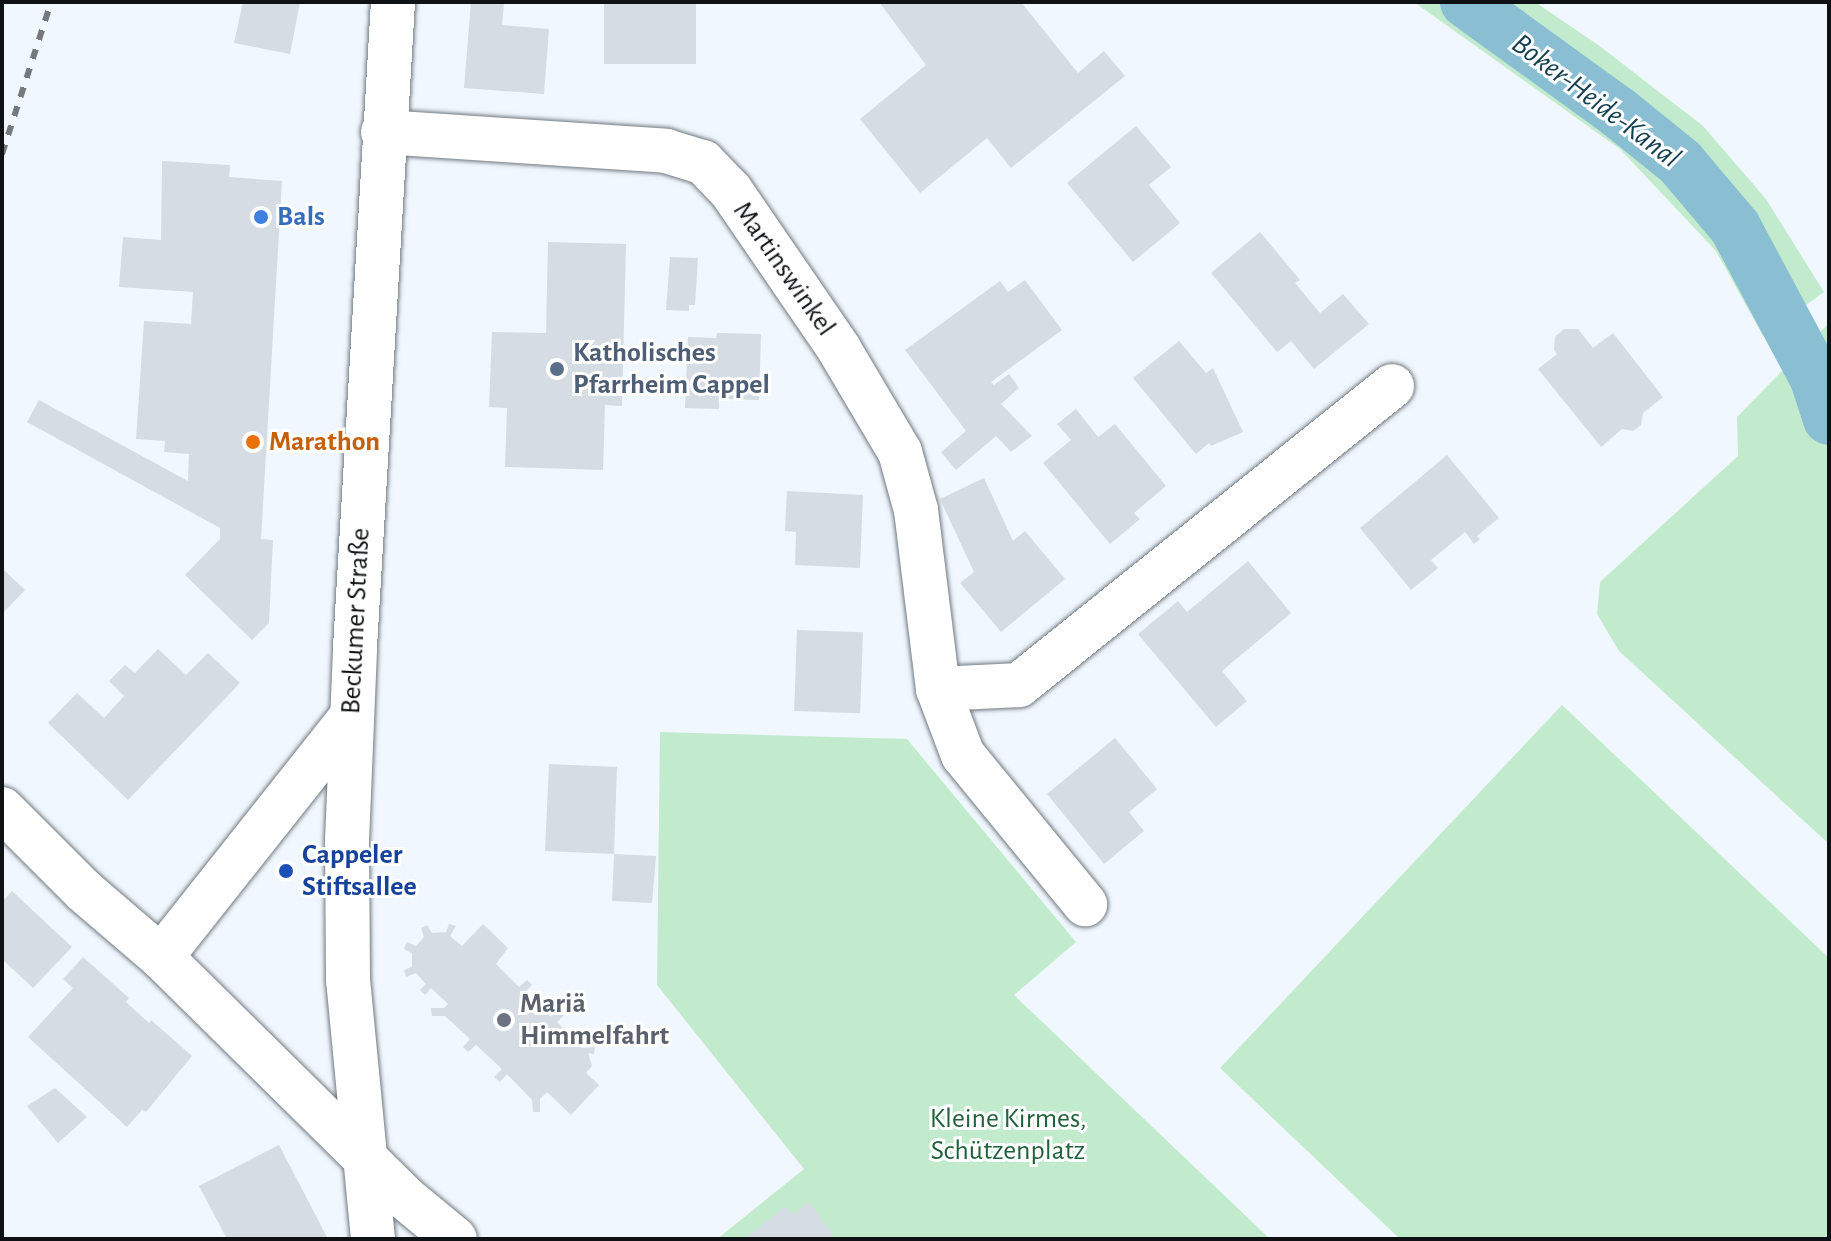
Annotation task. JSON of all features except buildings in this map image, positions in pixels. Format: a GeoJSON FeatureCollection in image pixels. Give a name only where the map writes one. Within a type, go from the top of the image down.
{"type":"FeatureCollection","features":[{"type":"Feature","properties":{"kind":"street","name":"Beckumer Straße"},"geometry":{"type":"LineString","coordinates":[[373,1239],[348,980],[351,717],[393,2]]}},
{"type":"Feature","properties":{"kind":"street","name":"Martinswinkel"},"geometry":{"type":"LineString","coordinates":[[383,132],[666,151],[703,162],[731,191],[839,349],[900,452],[916,510],[938,689],[963,755],[1085,904]]}},
{"type":"Feature","properties":{"kind":"street"},"geometry":{"type":"LineString","coordinates":[[938,689],[1019,685],[1392,386]]}},
{"type":"Feature","properties":{"kind":"street"},"geometry":{"type":"LineString","coordinates":[[161,957],[351,717]]}},
{"type":"Feature","properties":{"kind":"street"},"geometry":{"type":"LineString","coordinates":[[2,809],[84,891],[161,957],[404,1197],[455,1239]]}},
{"type":"Feature","properties":{"kind":"green space"},"geometry":{"type":"Polygon","coordinates":[[[1414,2],[1535,2],[1601,47],[1703,126],[1766,199],[1824,292],[1763,336],[1716,251],[1620,149],[1414,2]]]}},
{"type":"Feature","properties":{"kind":"green space"},"geometry":{"type":"Polygon","coordinates":[[[1829,323],[1829,844],[1619,651],[1597,614],[1600,582],[1738,456],[1737,417],[1829,323]]]}},
{"type":"Feature","properties":{"kind":"green space"},"geometry":{"type":"Polygon","coordinates":[[[1562,705],[1829,958],[1829,1239],[1400,1239],[1220,1068],[1562,705]]]}},
{"type":"Feature","properties":{"kind":"green space","name":"Kleine Kirmes, Schützenplatz"},"geometry":{"type":"Polygon","coordinates":[[[660,732],[907,739],[1076,942],[1014,995],[1270,1239],[717,1239],[804,1169],[657,985],[660,732]]]}},
{"type":"Feature","properties":{"kind":"waterway","name":"Boker-Heide-Kanal"},"geometry":{"type":"LineString","coordinates":[[1466,2],[1618,112],[1680,162],[1735,227],[1816,379],[1829,419]]}},
{"type":"Feature","properties":{"kind":"railway"},"geometry":{"type":"LineString","coordinates":[[2,154],[51,2]]}},
{"type":"Feature","properties":{"kind":"place","name":"Bals"},"geometry":{"type":"Point","coordinates":[261,217]}},
{"type":"Feature","properties":{"kind":"place","name":"Katholisches Pfarrheim Cappel"},"geometry":{"type":"Point","coordinates":[557,369]}},
{"type":"Feature","properties":{"kind":"place","name":"Marathon"},"geometry":{"type":"Point","coordinates":[253,442]}},
{"type":"Feature","properties":{"kind":"place","name":"Cappeler Stiftsallee"},"geometry":{"type":"Point","coordinates":[286,871]}},
{"type":"Feature","properties":{"kind":"place","name":"Mariä Himmelfahrt"},"geometry":{"type":"Point","coordinates":[504,1020]}}]}
